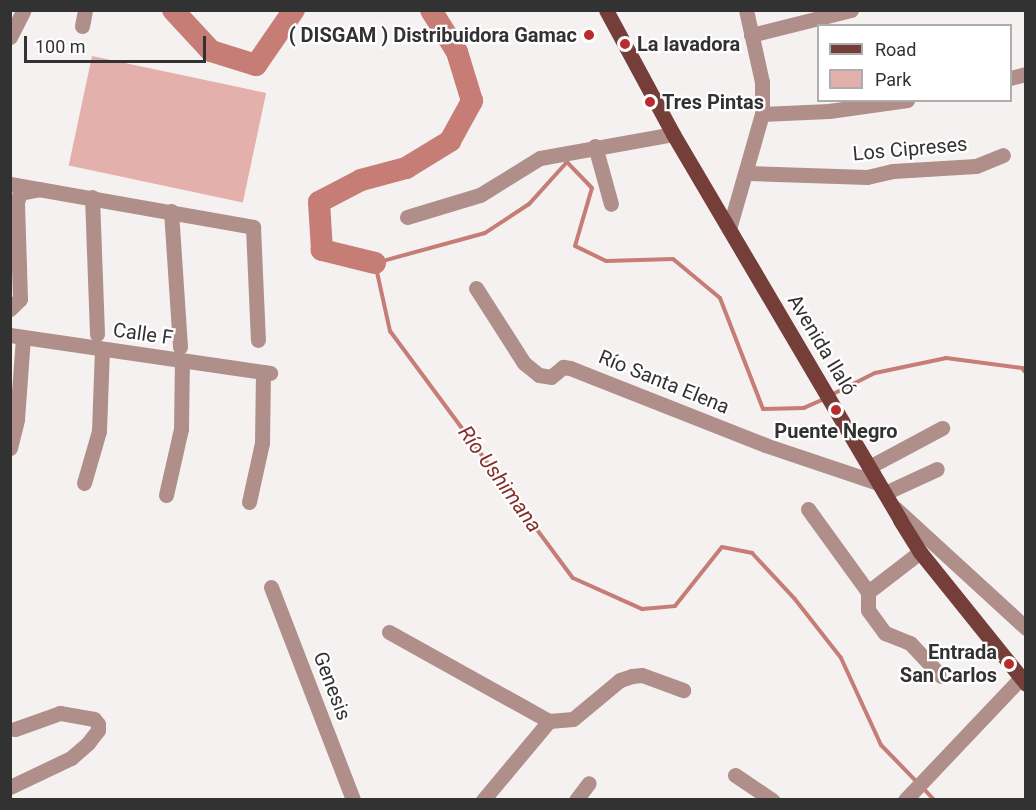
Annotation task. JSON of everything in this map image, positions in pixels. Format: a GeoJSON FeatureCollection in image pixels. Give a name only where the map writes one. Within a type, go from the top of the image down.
{"type":"FeatureCollection","features":[{"type":"Feature","properties":{"kind":"main road","name":"Avenida Ilaló"},"geometry":{"type":"LineString","coordinates":[[606,10],[673,134],[920,552],[1023,682]]}},
{"type":"Feature","properties":{"kind":"street"},"geometry":{"type":"LineString","coordinates":[[10,37],[24,10]]}},
{"type":"Feature","properties":{"kind":"street"},"geometry":{"type":"LineString","coordinates":[[82,26],[85,10]]}},
{"type":"Feature","properties":{"kind":"street"},"geometry":{"type":"LineString","coordinates":[[729,229],[748,173],[762,114],[762,82],[746,10]]}},
{"type":"Feature","properties":{"kind":"street"},"geometry":{"type":"LineString","coordinates":[[751,35],[851,10]]}},
{"type":"Feature","properties":{"kind":"street"},"geometry":{"type":"LineString","coordinates":[[762,114],[829,111],[893,102]]}},
{"type":"Feature","properties":{"kind":"street"},"geometry":{"type":"LineString","coordinates":[[407,217],[480,195],[540,158],[595,146],[673,134]]}},
{"type":"Feature","properties":{"kind":"street"},"geometry":{"type":"LineString","coordinates":[[595,146],[611,204]]}},
{"type":"Feature","properties":{"kind":"street","name":"Los Cipreses"},"geometry":{"type":"LineString","coordinates":[[748,173],[867,177],[893,171],[976,166],[1003,155]]}},
{"type":"Feature","properties":{"kind":"street"},"geometry":{"type":"LineString","coordinates":[[10,184],[92,196],[253,227],[258,340]]}},
{"type":"Feature","properties":{"kind":"street"},"geometry":{"type":"LineString","coordinates":[[10,309],[20,299],[17,202],[24,191],[46,188]]}},
{"type":"Feature","properties":{"kind":"street"},"geometry":{"type":"LineString","coordinates":[[84,483],[99,431],[100,342],[92,196]]}},
{"type":"Feature","properties":{"kind":"street"},"geometry":{"type":"LineString","coordinates":[[166,495],[181,429],[181,354],[171,211]]}},
{"type":"Feature","properties":{"kind":"street","name":"Río Santa Elena"},"geometry":{"type":"LineString","coordinates":[[476,288],[524,363],[539,375],[551,377],[563,367],[570,368],[884,493]]}},
{"type":"Feature","properties":{"kind":"street"},"geometry":{"type":"LineString","coordinates":[[10,448],[17,419],[16,336]]}},
{"type":"Feature","properties":{"kind":"street","name":"Calle F"},"geometry":{"type":"LineString","coordinates":[[16,336],[100,342],[181,354],[266,373],[262,443],[249,502]]}},
{"type":"Feature","properties":{"kind":"street"},"geometry":{"type":"LineString","coordinates":[[869,467],[942,428]]}},
{"type":"Feature","properties":{"kind":"street"},"geometry":{"type":"LineString","coordinates":[[937,469],[884,493],[1026,628]]}},
{"type":"Feature","properties":{"kind":"street"},"geometry":{"type":"LineString","coordinates":[[808,509],[868,592],[868,610],[885,633],[910,643],[941,676]]}},
{"type":"Feature","properties":{"kind":"street"},"geometry":{"type":"LineString","coordinates":[[868,592],[920,552]]}},
{"type":"Feature","properties":{"kind":"street","name":"Genesis"},"geometry":{"type":"LineString","coordinates":[[272,587],[353,800]]}},
{"type":"Feature","properties":{"kind":"street"},"geometry":{"type":"LineString","coordinates":[[389,632],[549,721],[573,719],[620,680],[632,676],[642,675],[683,690]]}},
{"type":"Feature","properties":{"kind":"street"},"geometry":{"type":"LineString","coordinates":[[909,794],[1023,682]]}},
{"type":"Feature","properties":{"kind":"street"},"geometry":{"type":"LineString","coordinates":[[10,788],[70,758],[88,743],[98,730],[98,724],[94,719],[60,713],[15,729]]}},
{"type":"Feature","properties":{"kind":"street"},"geometry":{"type":"LineString","coordinates":[[483,800],[549,721]]}},
{"type":"Feature","properties":{"kind":"street"},"geometry":{"type":"LineString","coordinates":[[735,776],[772,800]]}},
{"type":"Feature","properties":{"kind":"street"},"geometry":{"type":"LineString","coordinates":[[576,800],[589,783]]}},
{"type":"Feature","properties":{"kind":"green space"},"geometry":{"type":"Polygon","coordinates":[[[92,56],[266,93],[243,203],[69,166],[92,56]]]}},
{"type":"Feature","properties":{"kind":"waterway","name":"Río Ushimana"},"geometry":{"type":"LineString","coordinates":[[173,10],[211,51],[256,65],[294,10]]}},
{"type":"Feature","properties":{"kind":"waterway","name":"Río Ushimana"},"geometry":{"type":"LineString","coordinates":[[375,263],[322,250],[319,202],[361,180],[406,168],[450,141],[472,101],[457,52],[431,10]]}},
{"type":"Feature","properties":{"kind":"waterway","name":"Río Ushimana"},"geometry":{"type":"LineString","coordinates":[[824,399],[804,408],[763,409],[720,298],[673,259],[606,261],[575,246],[592,188],[567,162],[529,204],[485,233],[375,263],[390,331],[573,578],[642,609],[675,606],[722,547],[752,553],[794,598],[841,658],[881,745],[917,782]]}},
{"type":"Feature","properties":{"kind":"waterway"},"geometry":{"type":"LineString","coordinates":[[831,395],[875,373],[946,358],[1022,368],[1026,373]]}},
{"type":"Feature","properties":{"kind":"waterway","name":"Río Ushimana"},"geometry":{"type":"LineString","coordinates":[[922,787],[934,800]]}},
{"type":"Feature","properties":{"kind":"place","name":"( DISGAM ) Distribuidora Gamac"},"geometry":{"type":"Point","coordinates":[589,35]}},
{"type":"Feature","properties":{"kind":"place","name":"La lavadora"},"geometry":{"type":"Point","coordinates":[625,44]}},
{"type":"Feature","properties":{"kind":"place","name":"Tres Pintas"},"geometry":{"type":"Point","coordinates":[650,102]}},
{"type":"Feature","properties":{"kind":"place","name":"Puente Negro"},"geometry":{"type":"Point","coordinates":[836,410]}},
{"type":"Feature","properties":{"kind":"place","name":"Entrada San Carlos"},"geometry":{"type":"Point","coordinates":[1009,664]}}]}
